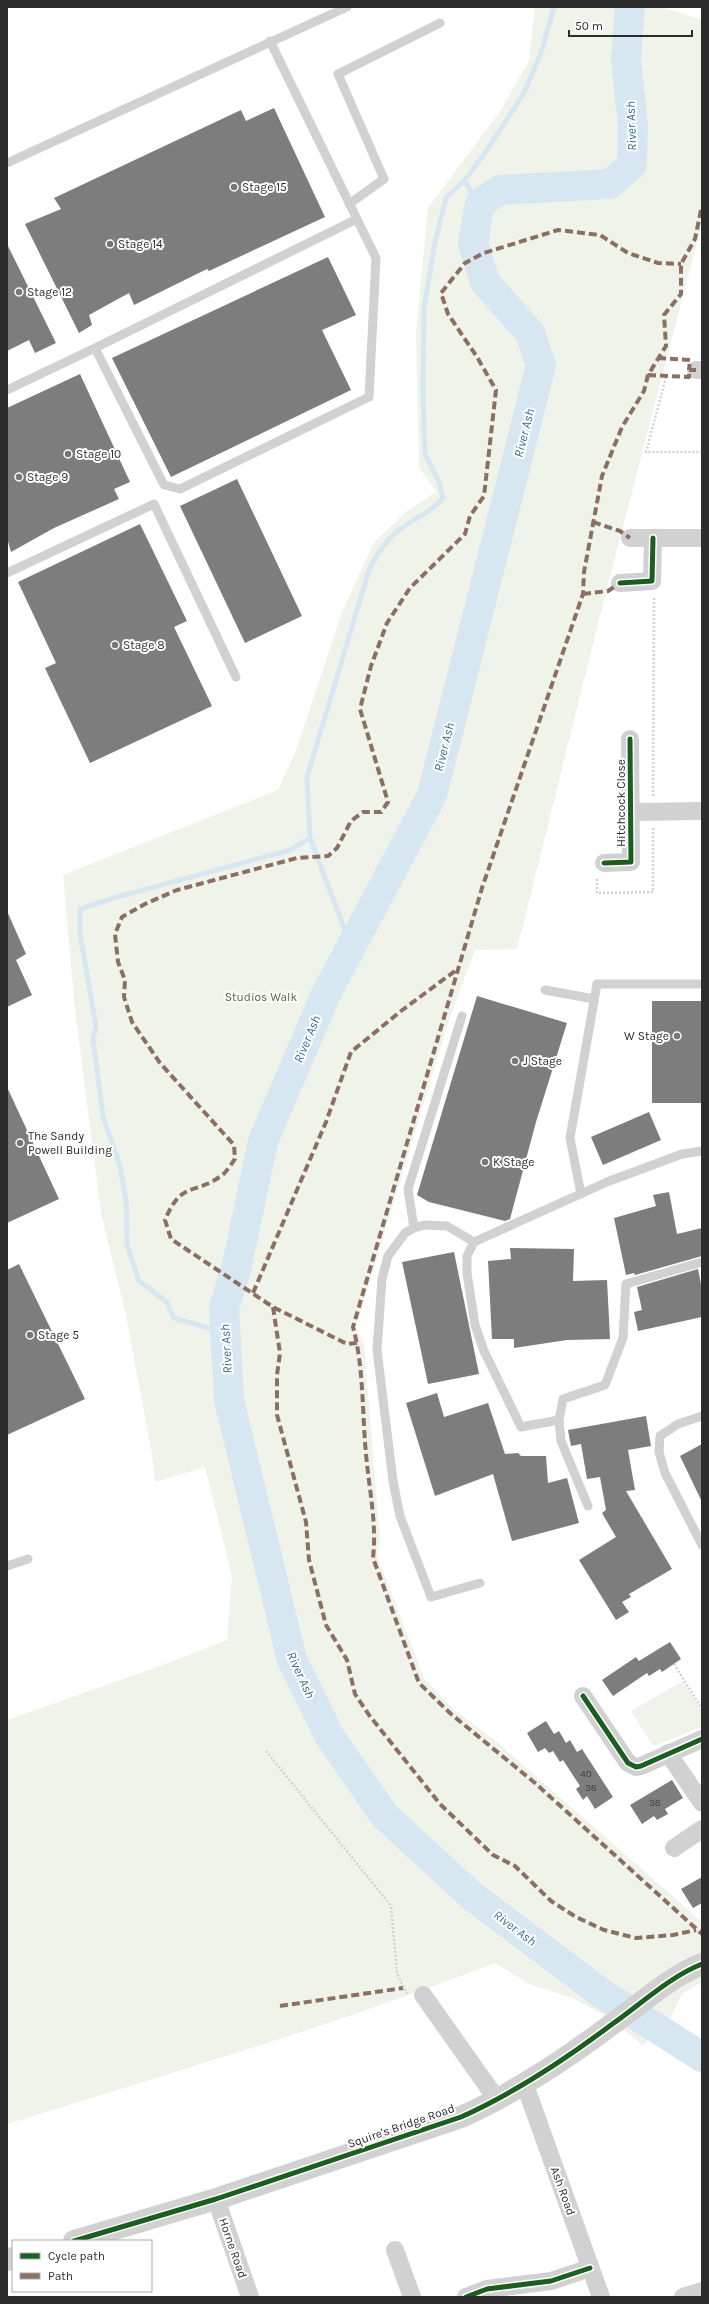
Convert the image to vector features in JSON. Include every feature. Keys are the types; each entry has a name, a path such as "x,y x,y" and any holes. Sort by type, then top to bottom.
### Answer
{"street":[{"path":"630,538 702,538"},
{"path":"620,583 652,581 653,538"},
{"name":"Hitchcock Close","path":"604,863 631,862 630,740"},
{"name":"Hitchcock Close","path":"631,812 702,812"},
{"path":"584,1696 628,1763 632,1766 641,1766 702,1739"},
{"path":"668,1753 702,1803"},
{"path":"674,1848 702,1829"},
{"name":"Squire's Bridge Road","path":"77,2240 216,2199 461,2117 498,2101 525,2085 590,2041 680,1975 702,1964"},
{"path":"423,1995 498,2101"},
{"name":"Ash Road","path":"525,2085 601,2297"},
{"name":"Horne Road","path":"216,2199 250,2297"},
{"path":"394,2250 412,2297"},
{"path":"466,2297 487,2289 551,2281 590,2268"},
{"path":"683,2297 702,2291"}],"lane":[{"path":"7,163 270,41 347,7"},
{"path":"349,204 384,179 338,74 440,23"},
{"path":"95,348 164,486 180,489 369,397 376,258 270,41"},
{"path":"7,390 356,219"},
{"path":"7,572 154,504 236,677"},
{"path":"582,1194 570,1138 597,984 702,984"},
{"path":"545,990 594,999"},
{"path":"414,1228 408,1189 462,1016"},
{"path":"559,1420 521,1427 493,1372 475,1325 467,1273 467,1256 474,1242 582,1194 682,1154 702,1151"},
{"path":"474,1242 447,1226 424,1225 405,1232 388,1256 382,1279 377,1350 394,1488 400,1516 432,1597 480,1583"},
{"path":"588,1506 561,1441 559,1420 563,1399 605,1385 623,1338 626,1284 702,1262"},
{"path":"702,1416 678,1424 660,1436 659,1452 665,1473 702,1545"},
{"path":"7,1566 28,1559"}],"path":[{"path":"666,377 646,452 702,452"},
{"path":"674,1664 702,1709"},
{"path":"266,1751 391,1906 397,1974 404,1992 412,1999 423,1995"}],"green space":[{"name":"Studios Walk","path":"535,7 662,7 702,20 702,223 607,588 517,949 475,950 449,1020 356,1327 364,1345 380,1539 377,1556 424,1678 452,1708 497,1742 702,1922 702,1982 682,1994 668,2023 643,2045 606,2016 572,1998 529,1984 495,1963 435,1986 314,2028 7,2124 7,1720 160,1666 227,1640 232,1576 205,1467 155,1482 152,1454 126,1315 101,1213 75,1010 63,875 278,790 296,750 342,612 374,542 406,512 436,492 419,467 416,333 428,208 499,113 529,61"},
{"path":"683,1681 702,1711 702,1727 653,1746 631,1711"}],"building":[{"path":"274,108 325,217 209,271 207,269 134,305 129,293 89,315 92,325 79,333 25,224 61,209 54,198 241,110 246,121"},
{"name":"Stage 12","path":"7,244 56,343 35,353 29,340 7,351"},
{"path":"328,257 356,315 322,330 351,390 171,477 112,358"},
{"name":"Stage 10","path":"80,374 130,482 114,489 119,499 54,528 11,552 7,538 7,408"},
{"path":"237,479 302,616 245,643 180,506"},
{"name":"Stage 8","path":"140,524 187,621 174,627 212,706 90,763 45,668 56,663 18,582"},
{"path":"7,911 26,954 16,960 32,995 7,1007"},
{"path":"477,996 567,1023 536,1122 510,1219 505,1221 429,1202 417,1195"},
{"name":"W Stage","path":"652,1001 702,1001 702,1103 652,1103"},
{"name":"The Sandy Powell Building","path":"7,1087 59,1199 7,1223"},
{"path":"649,1112 661,1140 603,1165 591,1137"},
{"path":"669,1192 677,1234 702,1228 702,1256 635,1275 634,1273 626,1275 614,1218 656,1206 653,1195"},
{"path":"510,1248 574,1249 573,1281 607,1280 610,1339 567,1340 514,1348 514,1339 492,1339 488,1261 511,1259"},
{"path":"454,1252 479,1374 428,1384 402,1262"},
{"name":"Stage 5","path":"19,1264 85,1399 7,1435 7,1270"},
{"path":"698,1269 702,1289 702,1317 638,1331 634,1312 642,1310 637,1287"},
{"path":"437,1393 444,1417 488,1403 505,1454 518,1453 521,1456 546,1456 548,1483 567,1478 579,1523 512,1541 493,1474 435,1496 406,1403"},
{"path":"646,1416 651,1446 628,1450 635,1490 626,1491 672,1569 629,1594 631,1597 622,1602 629,1612 616,1620 579,1560 616,1537 602,1513 606,1510 600,1477 587,1479 581,1444 571,1446 568,1430"},
{"path":"702,1444 702,1502 680,1456"},
{"path":"670,1642 681,1659 662,1672 660,1669 649,1676 647,1673 613,1696 602,1680 636,1657 639,1661"},
{"path":"546,1721 554,1734 559,1731 566,1743 570,1740 577,1752 582,1749 613,1797 595,1809 587,1796 583,1800 576,1789 580,1786 563,1760 560,1762 553,1751 549,1753 545,1748 538,1752 527,1733"},
{"path":"672,1780 683,1798 665,1809 668,1814 657,1820 654,1816 642,1824 630,1805"},
{"path":"702,1877 702,1903 693,1908 681,1889"}],"waterway":[{"path":"351,946 310,838 307,777 369,570 380,551 394,535 406,525 430,510 443,498 439,482 425,454 423,393 424,309 435,242 446,198 464,181 485,153 524,93 541,53 554,7"},
{"name":"River Ash","path":"630,7 626,58 633,127 632,165 610,184 500,190 480,203 473,244 485,282 530,333 541,365 432,795 326,994 263,1141 236,1270 224,1307 229,1400 292,1660 330,1737 385,1816 472,1896 601,1993 702,2057"},
{"path":"464,181 480,203"},
{"path":"225,1333 174,1318 167,1302 139,1281 127,1244 126,1201 120,1166 103,1116 93,1039 96,1026 80,934 80,909 117,897 290,850 310,838"}],"marked path":[{"path":"701,210 695,239 681,264 681,294 664,315 666,346 648,375 644,391 622,427 602,476 584,572 583,594 482,888 353,1327 357,1343 361,1374 366,1454 374,1532 373,1558 419,1683 451,1714 535,1783 702,1934"},
{"path":"357,1343 347,1344 273,1307 171,1239 165,1220 171,1207 177,1199 189,1190 203,1186 221,1176 235,1159 234,1145 160,1063 132,1022 124,997 125,980 118,962 115,934 122,917 145,904 177,890 297,858 328,856 337,848 351,821 363,812 381,812 388,802 360,709 371,666 387,623 410,588 465,534 470,516 484,496 496,390 477,357 448,314 441,293 465,263 484,253 558,230 600,235 628,253 658,263 681,264"},
{"path":"658,358 690,360 689,370"},
{"path":"648,375 689,377 689,370 696,370"},
{"path":"593,522 620,531 630,538"},
{"path":"583,594 608,591 620,583"},
{"path":"253,1293 326,1122 351,1052 401,1011 459,968"},
{"path":"273,1307 280,1353 277,1375 277,1415 306,1522 309,1560 326,1625 347,1660 355,1694 369,1715 440,1804 493,1855 515,1866 551,1901 576,1917 604,1930 636,1938 673,1935 696,1930"},
{"path":"280,2006 403,1988"}],"cycle path":[{"path":"620,583 652,581 653,538"},
{"path":"604,863 631,862 630,739"},
{"path":"583,1696 628,1763 636,1767 702,1739"},
{"path":"77,2240 216,2199 461,2117 520,2087 557,2064 666,1984 702,1964"},
{"path":"466,2297 487,2289 551,2281 590,2268"}],"place":[{"name":"Stage 15","path":"234,187"},
{"name":"Stage 14","path":"110,244"},
{"name":"Stage 12","path":"19,292"},
{"name":"Stage 10","path":"68,454"},
{"name":"Stage 9","path":"19,477"},
{"name":"Stage 8","path":"115,645"},
{"name":"W Stage","path":"677,1036"},
{"name":"J Stage","path":"515,1061"},
{"name":"The Sandy Powell Building","path":"20,1143"},
{"name":"K Stage","path":"485,1162"},
{"name":"Stage 5","path":"30,1335"}]}
